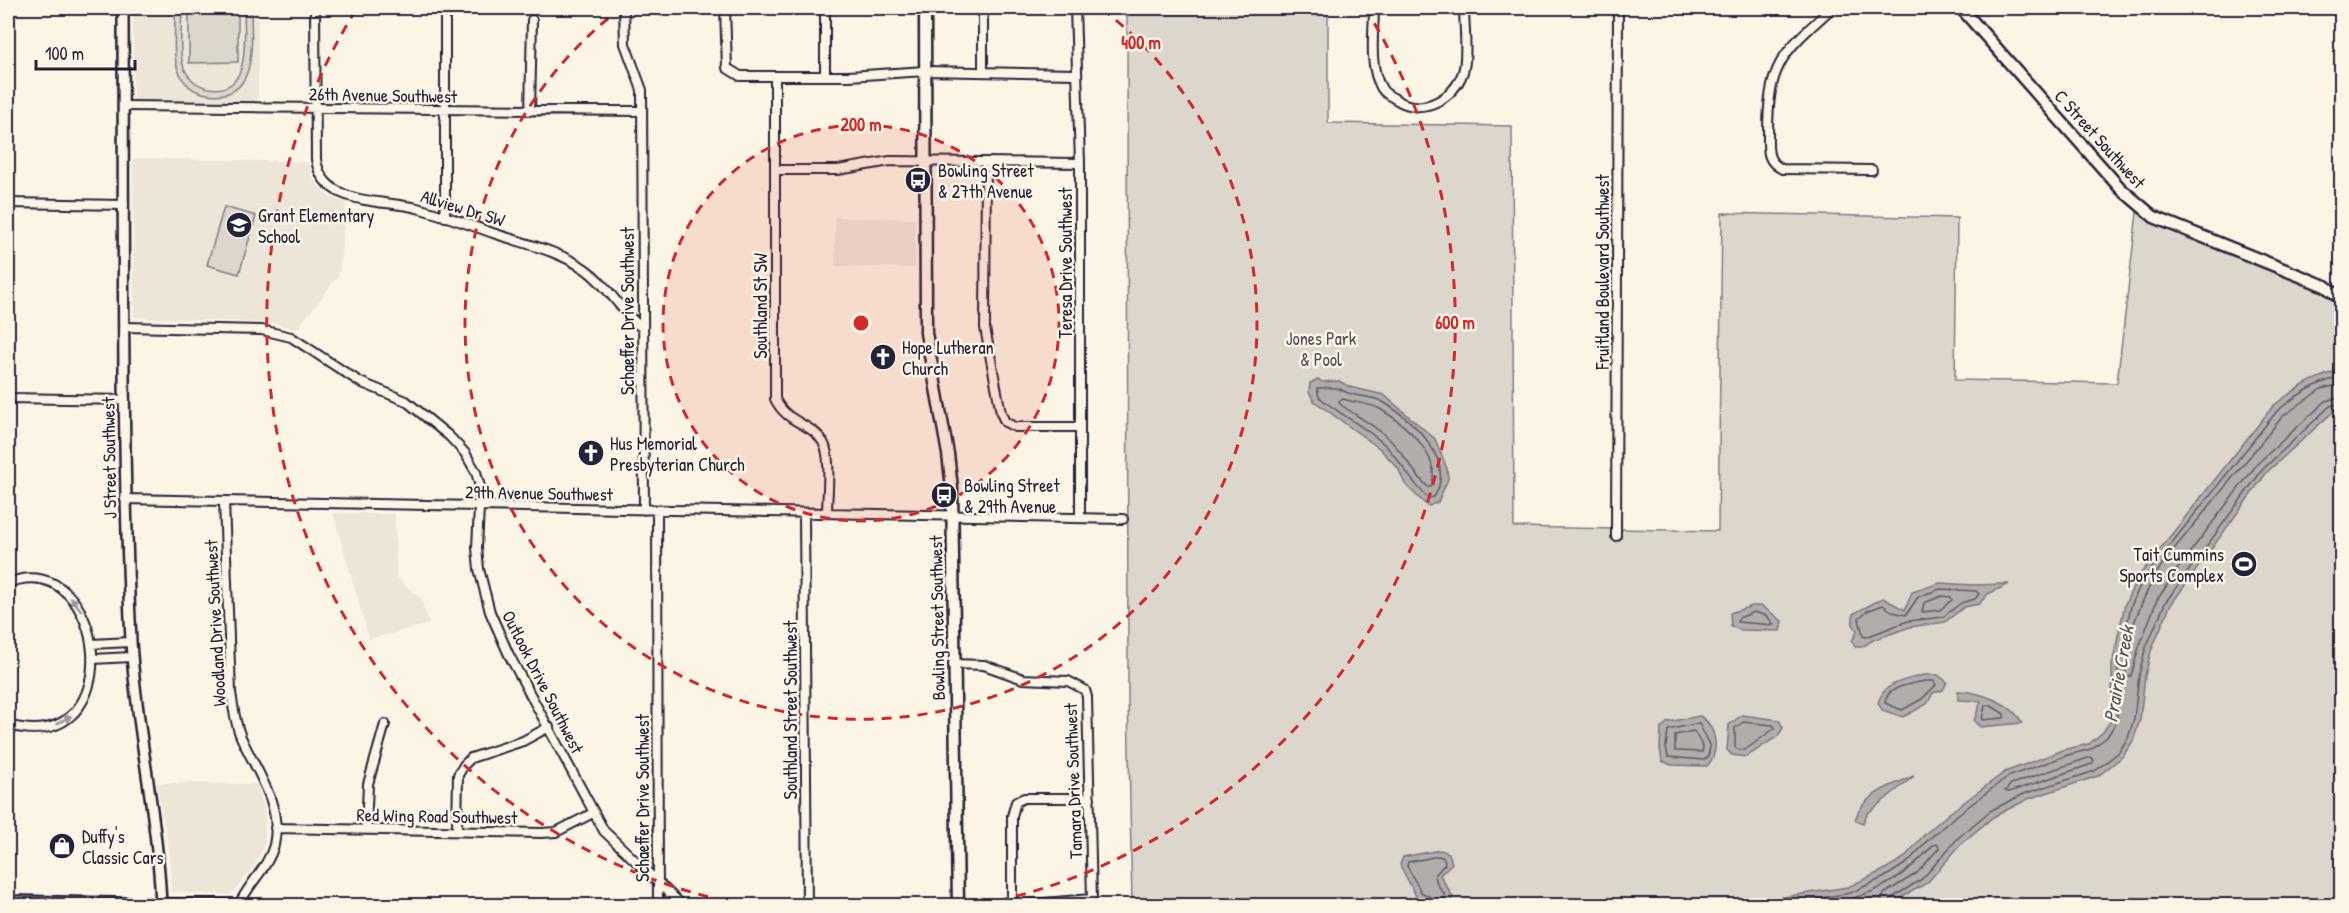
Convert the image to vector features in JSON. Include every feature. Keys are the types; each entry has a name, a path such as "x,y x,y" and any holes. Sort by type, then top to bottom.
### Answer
{"main road":[{"name":"Bowling Street Southwest","path":"925,8 926,333 948,454 952,515 958,906"},
{"name":"C Street Southwest","path":"1961,8 2138,204 2154,217 2325,286 2342,298"}],"street":[{"name":"J Street Southwest","path":"123,8 125,500 131,642 138,720 160,864 161,905"},
{"name":"Allview Dr SW","path":"315,8 317,170 326,186 336,192 446,217 569,259 604,285 630,318 642,328"},
{"path":"445,8 446,217"},
{"name":"Schaeffer Drive Southwest","path":"624,8 625,44 642,90 644,510"},
{"path":"725,8 725,59 727,68 732,74 740,76 825,76 925,71 1075,74"},
{"path":"825,8 825,76"},
{"path":"982,8 983,72"},
{"name":"Teresa Drive Southwest","path":"1075,8 1075,74 1080,163 1080,518"},
{"path":"1374,8 1375,70 1383,92 1402,103 1420,106 1442,100 1455,87 1464,71 1464,8"},
{"name":"Fruitland Boulevard Southwest","path":"1616,536 1618,8"},
{"path":"1832,8 1789,48 1780,61 1768,100 1768,155 1773,164 1782,169 1872,170"},
{"path":"530,111 531,20"},
{"name":"Southland St SW","path":"775,76 776,399 788,418 817,435 824,443 827,455 827,513"},
{"name":"26th Avenue Southwest","path":"124,106 446,111 642,111"},
{"path":"776,170 838,170 890,161 1080,163"},
{"path":"986,162 985,328 1000,412 1005,422 1015,426 1080,427"},
{"path":"8,203 124,205"},
{"name":"Outlook Drive Southwest","path":"124,327 262,330 291,337 360,382 406,401 449,436 465,453 476,472 480,488 478,559 490,612 509,655 604,831 684,906"},
{"path":"8,398 125,400"},
{"name":"29th Avenue Southwest","path":"125,500 1123,519"},
{"name":"Woodland Drive Southwest","path":"224,501 231,692 234,715 240,735 274,808 275,828 273,845 267,862 239,904"},
{"name":"Schaeffer Drive Southwest","path":"657,510 658,906"},
{"name":"Southland Street Southwest","path":"804,513 807,906"},
{"path":"8,583 34,579 64,590 84,615 92,659 87,691 80,706 65,721 37,729 8,725"},
{"path":"91,644 131,642"},
{"path":"92,659 132,657"},
{"name":"Tamara Drive Southwest","path":"953,664 984,665 1023,679 1068,681 1085,690 1087,697 1092,899 1012,905"},
{"path":"366,829 368,784 385,724"},
{"path":"457,830 458,775 464,765 471,758 523,741 549,728"},
{"path":"1006,906 1012,905 1012,816 1016,802 1024,798 1090,798"},
{"name":"Red Wing Road Southwest","path":"275,828 556,832 593,813"},
{"path":"8,901 273,906"}],"shaded area":[{"path":"133,8 258,8 258,104 133,103"},
{"name":"Grant Elementary School","path":"133,158 308,162 311,176 318,186 327,195 346,203 339,275 297,329 274,323 134,317"},
{"path":"835,217 915,219 915,268 835,266"},
{"path":"333,513 395,514 396,577 421,599 429,624 369,639"},
{"path":"156,783 257,784 265,811 265,843 255,865 231,895 171,892 169,848"}],"green space":[{"path":"175,8 182,8 182,62 188,75 201,86 223,88 233,82 239,73 245,46 244,8 251,8 252,36 249,66 244,79 236,89 224,94 207,94 190,87 184,80 175,57"},
{"path":"189,8 238,8 238,62 189,63"},
{"name":"Jones Park & Pool","path":"1127,8 1328,8 1328,123 1512,126 1514,527 1718,531 1722,213 1957,218 1955,380 2117,383 2138,204 2342,299 2341,897 2299,906 1132,905 1128,698"},
{"path":"224,207 256,216 239,274 207,265"}],"water":[{"name":"Prairie Creek","path":"2341,370 2341,409 2334,411 2267,472 2170,606 2151,651 2145,676 2140,720 2133,741 2123,756 2098,776 2028,799 1993,817 1962,843 1927,883 1888,905 1758,905 1777,898 1848,887 1882,871 1904,858 1924,835 1948,814 2005,772 2066,749 2089,744 2103,732 2112,719 2112,665 2125,604 2138,577 2273,406 2305,384"},
{"path":"1318,379 1322,382 1339,381 1350,387 1384,395 1435,439 1447,469 1448,479 1438,502 1429,506 1425,504 1405,484 1398,468 1379,448 1314,401 1309,392 1310,383"},
{"path":"1940,583 2009,584 1988,594 1979,604 1964,607 1945,622 1910,627 1873,640 1862,647 1855,647 1852,641 1857,631 1853,624 1853,614 1883,598 1905,610 1912,592"},
{"path":"1752,606 1762,606 1782,621 1780,631 1740,630 1731,626 1730,613"},
{"path":"1924,675 1938,675 1947,682 1943,690 1933,693 1927,704 1903,717 1882,710 1878,703 1885,690 1896,683"},
{"path":"1958,691 1975,693 2003,704 2011,709 2022,723 1980,727 1974,721 1981,701 1958,700"},
{"path":"1742,715 1779,720 1783,728 1778,736 1746,757 1732,755 1727,750 1729,725"},
{"path":"1700,716 1710,726 1715,740 1714,754 1707,766 1671,765 1662,761 1661,728 1668,722"},
{"path":"1914,776 1867,814 1863,823 1855,820 1864,803 1871,797"},
{"path":"1440,850 1449,853 1452,863 1440,875 1453,897 1448,904 1438,905 1416,896 1400,865 1403,857"}],"railway":[{"path":"2299,906 2342,897"}],"place":[{"name":"Bowling Street & 27th Avenue","path":"918,180"},
{"name":"Grant Elementary School","path":"239,225"},
{"name":"Hope Lutheran Church","path":"883,357"},
{"name":"Hus Memorial Presbyterian Church","path":"591,453"},
{"name":"Bowling Street & 29th Avenue","path":"944,495"},
{"name":"Tait Cummins Sports Complex","path":"2244,564"},
{"name":"Duffy's Classic Cars","path":"62,846"}]}
